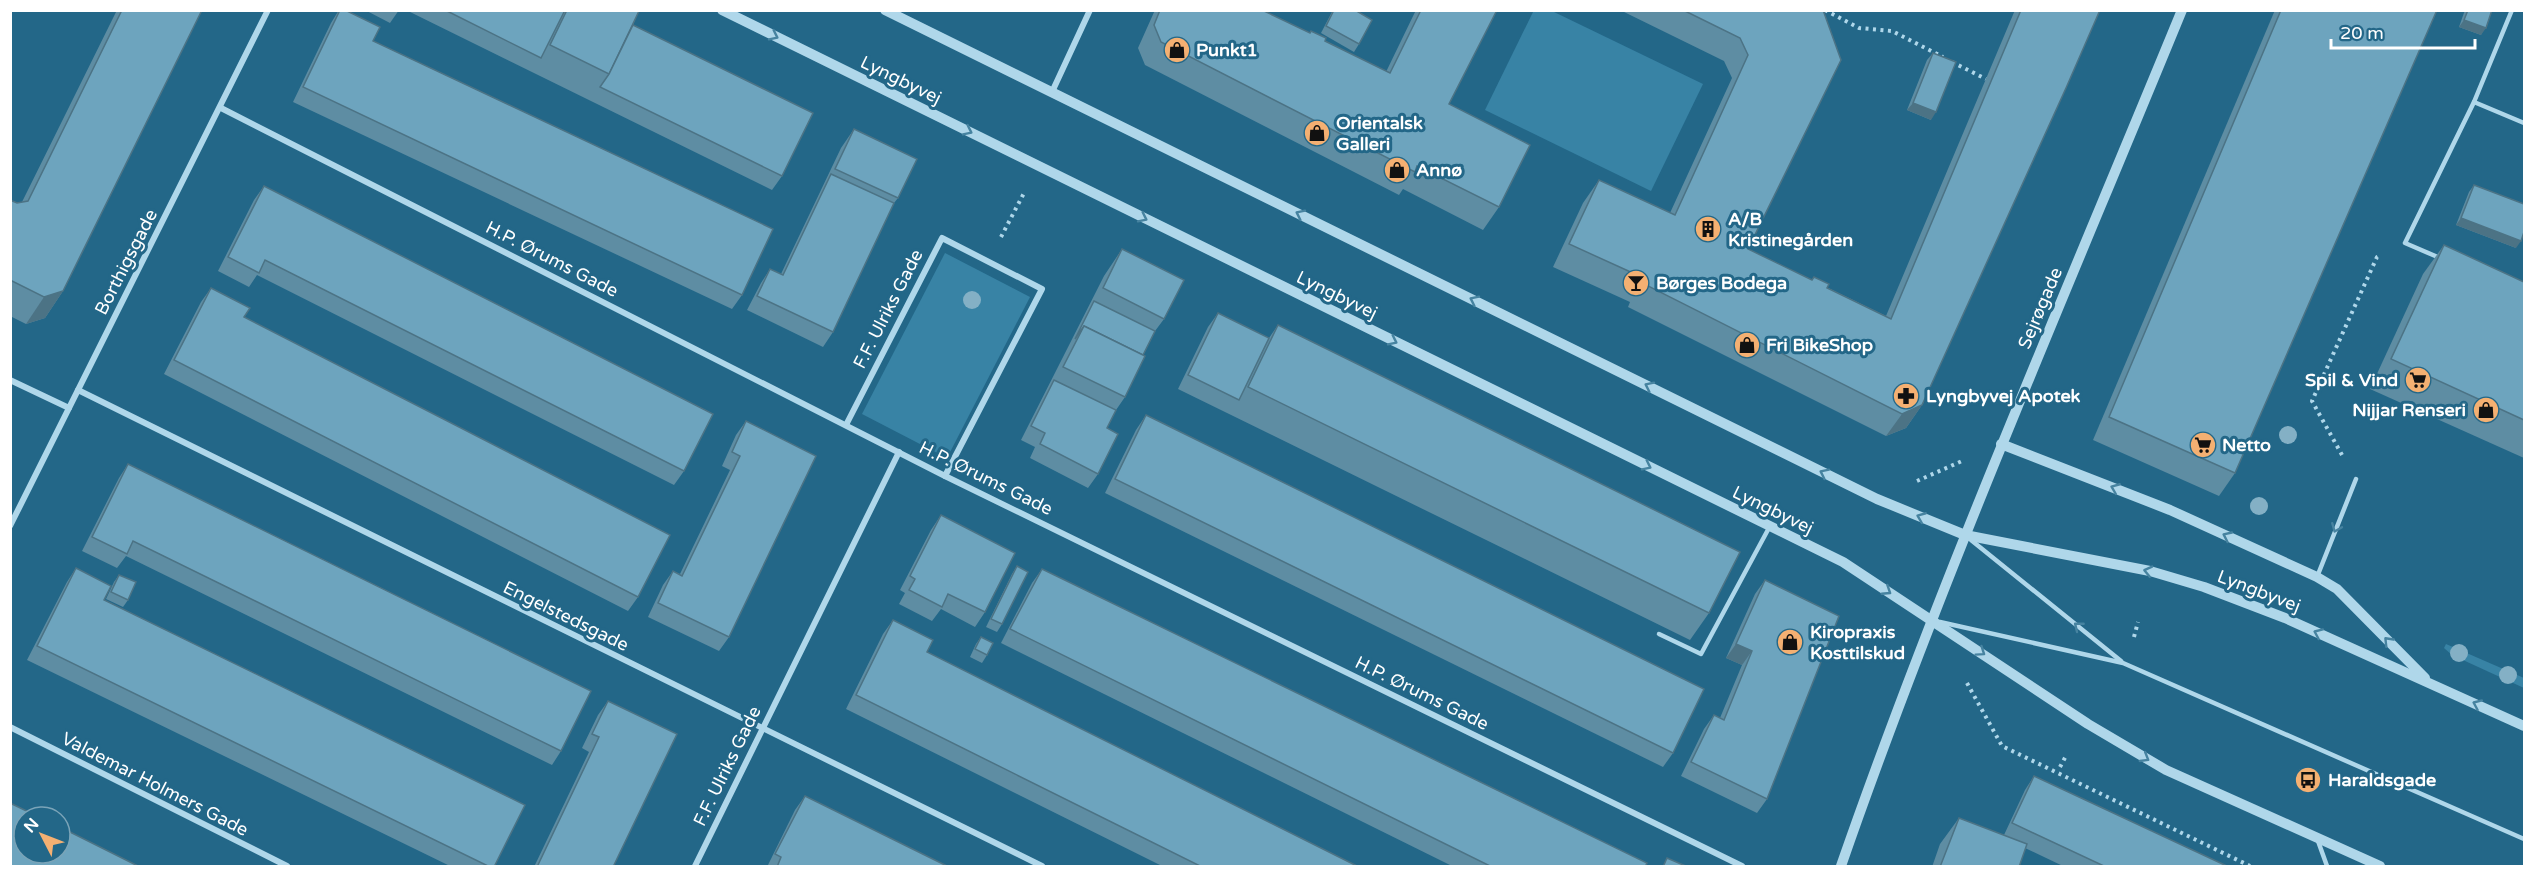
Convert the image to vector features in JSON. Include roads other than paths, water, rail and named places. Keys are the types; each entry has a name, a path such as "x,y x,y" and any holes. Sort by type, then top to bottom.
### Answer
{"street":[{"name":"Borthigsgade","path":"10,526 268,10"},
{"name":"Lyngbyvej","path":"722,10 1843,562 2088,724 2166,770 2380,867"},
{"name":"Lyngbyvej","path":"885,10 1876,499 1965,535 2150,571 2204,587 2285,618 2524,726"},
{"path":"1052,92 1090,10"},
{"name":"Sejrøgade","path":"1932,620 2001,444 2182,10"},
{"name":"H.P. Ørums Gade","path":"221,108 945,476 1742,867"},
{"name":"F.F. Ulriks Gade","path":"846,425 942,238 1042,289 945,476"},
{"path":"10,380 69,408"},
{"name":"Engelstedsgade","path":"78,390 1042,867"},
{"path":"2001,444 2170,510 2317,577 2337,589 2429,682"},
{"name":"F.F. Ulriks Gade","path":"695,867 899,452"},
{"path":"1841,867 1894,715 1932,620"},
{"name":"Valdemar Holmers Gade","path":"10,727 287,867"}],"lane":[{"path":"2449,262 2405,243 2474,102 2512,10"},
{"path":"2474,102 2524,123"},
{"path":"2317,577 2356,479"},
{"path":"1659,634 1701,654 1770,526"},
{"name":"Lyngbyvej","path":"1965,535 2123,663"},
{"name":"Lyngbyvej","path":"1932,620 2123,663 2524,839"},
{"path":"2317,839 2327,867"}],"place":[{"name":"Punkt1","path":"1177,50"},
{"name":"Orientalsk Galleri","path":"1317,133"},
{"name":"Annø","path":"1397,170"},
{"name":"A/B Kristinegården","path":"1708,229"},
{"name":"Børges Bodega","path":"1636,283"},
{"name":"Fri BikeShop","path":"1747,345"},
{"name":"Spil & Vind","path":"2418,380"},
{"name":"Lyngbyvej Apotek","path":"1906,396"},
{"name":"Nijjar Renseri","path":"2486,410"},
{"name":"Netto","path":"2203,445"},
{"name":"Kiropraxis Kosttilskud","path":"1790,642"},
{"name":"Haraldsgade","path":"2308,780"}]}
